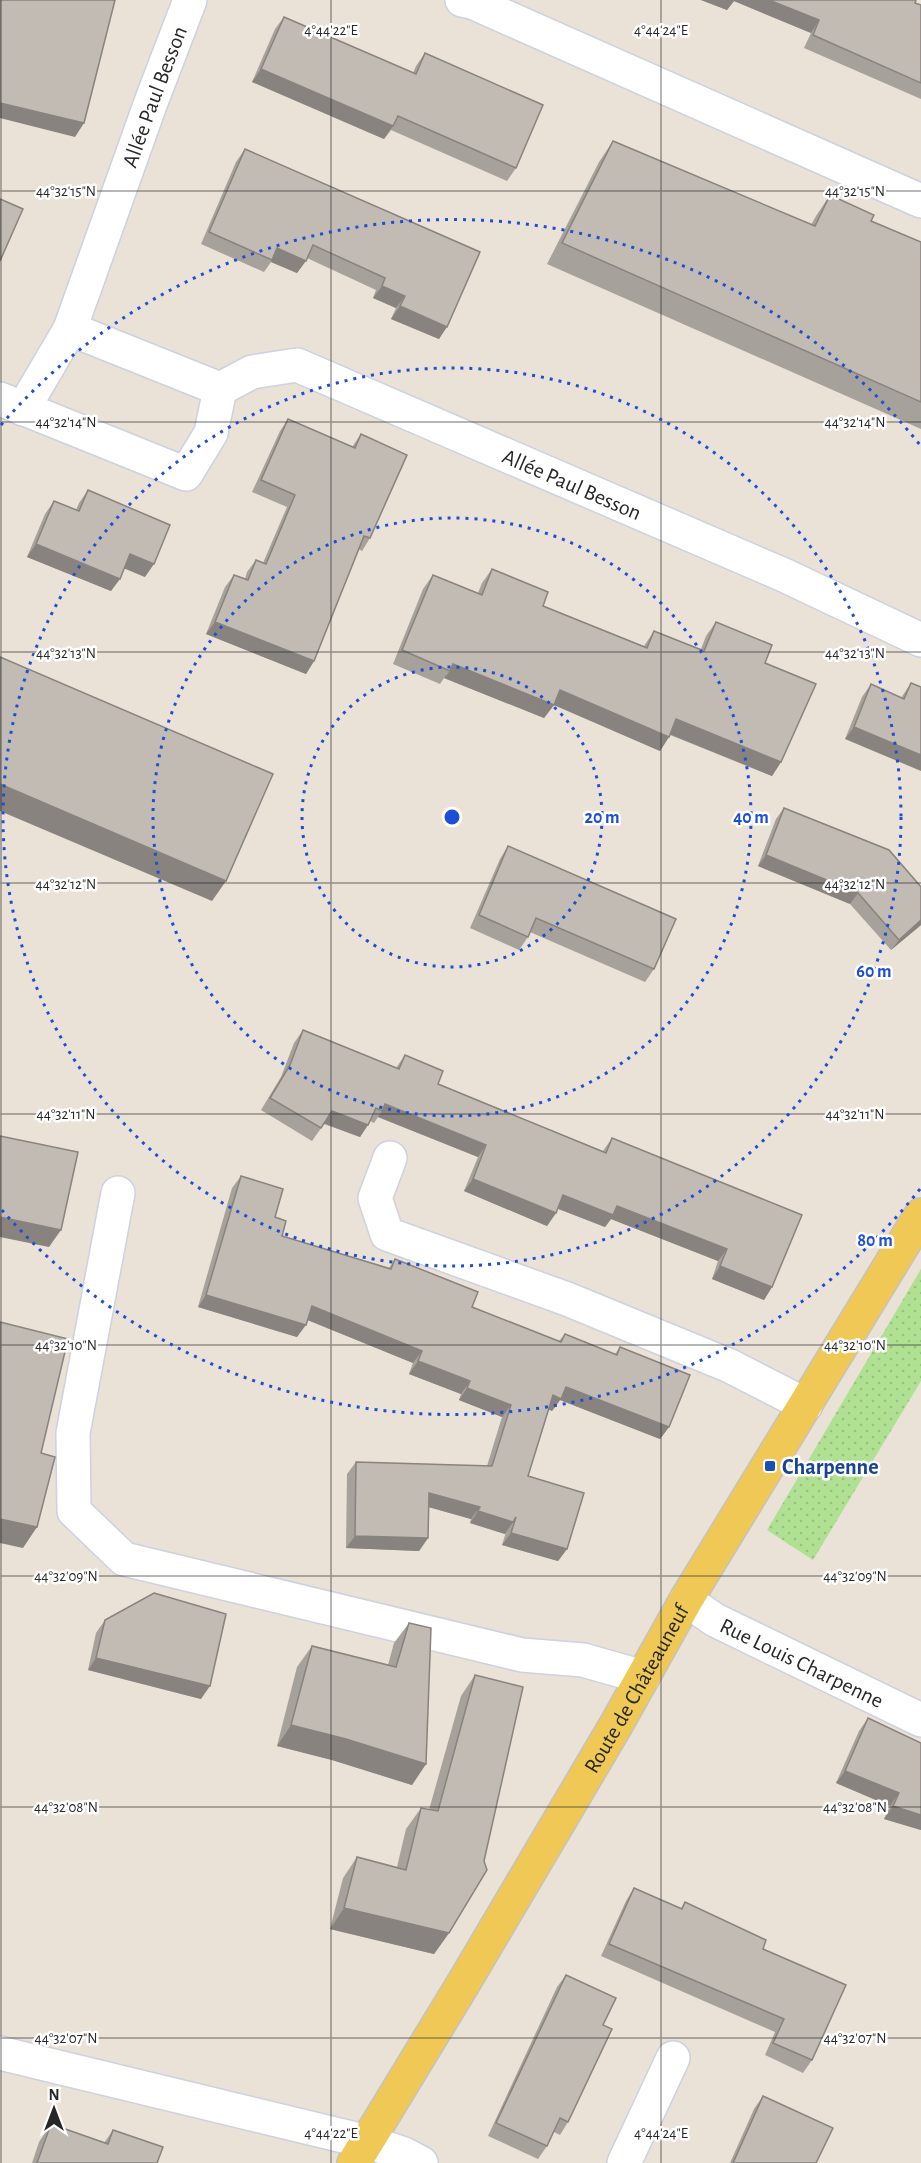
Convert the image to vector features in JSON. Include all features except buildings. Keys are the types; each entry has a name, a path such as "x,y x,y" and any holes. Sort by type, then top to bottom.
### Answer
{"main road":[{"name":"Route de Châteauneuf","path":"361,2152 463,1984 686,1600 917,1231"}],"street":[{"name":"Allée Paul Besson","path":"190,0 70,329 12,404 186,474 211,433 220,389 252,372 297,365 786,576 921,640"},
{"path":"462,0 472,2 921,201"},
{"path":"70,329 220,389"},
{"path":"390,1158 375,1198 387,1234 567,1299 730,1366 806,1405"},
{"path":"118,1193 73,1433 74,1511 124,1559 522,1655 583,1660 643,1677"},
{"name":"Rue Louis Charpenne","path":"686,1600 715,1620 921,1720"},
{"path":"0,2053 361,2152 404,2154 421,2163"},
{"path":"624,2163 673,2058"}],"green space":[{"path":"921,1269 921,1381 813,1560 767,1530"}],"place":[{"name":"Charpenne","path":"770,1466"}]}
